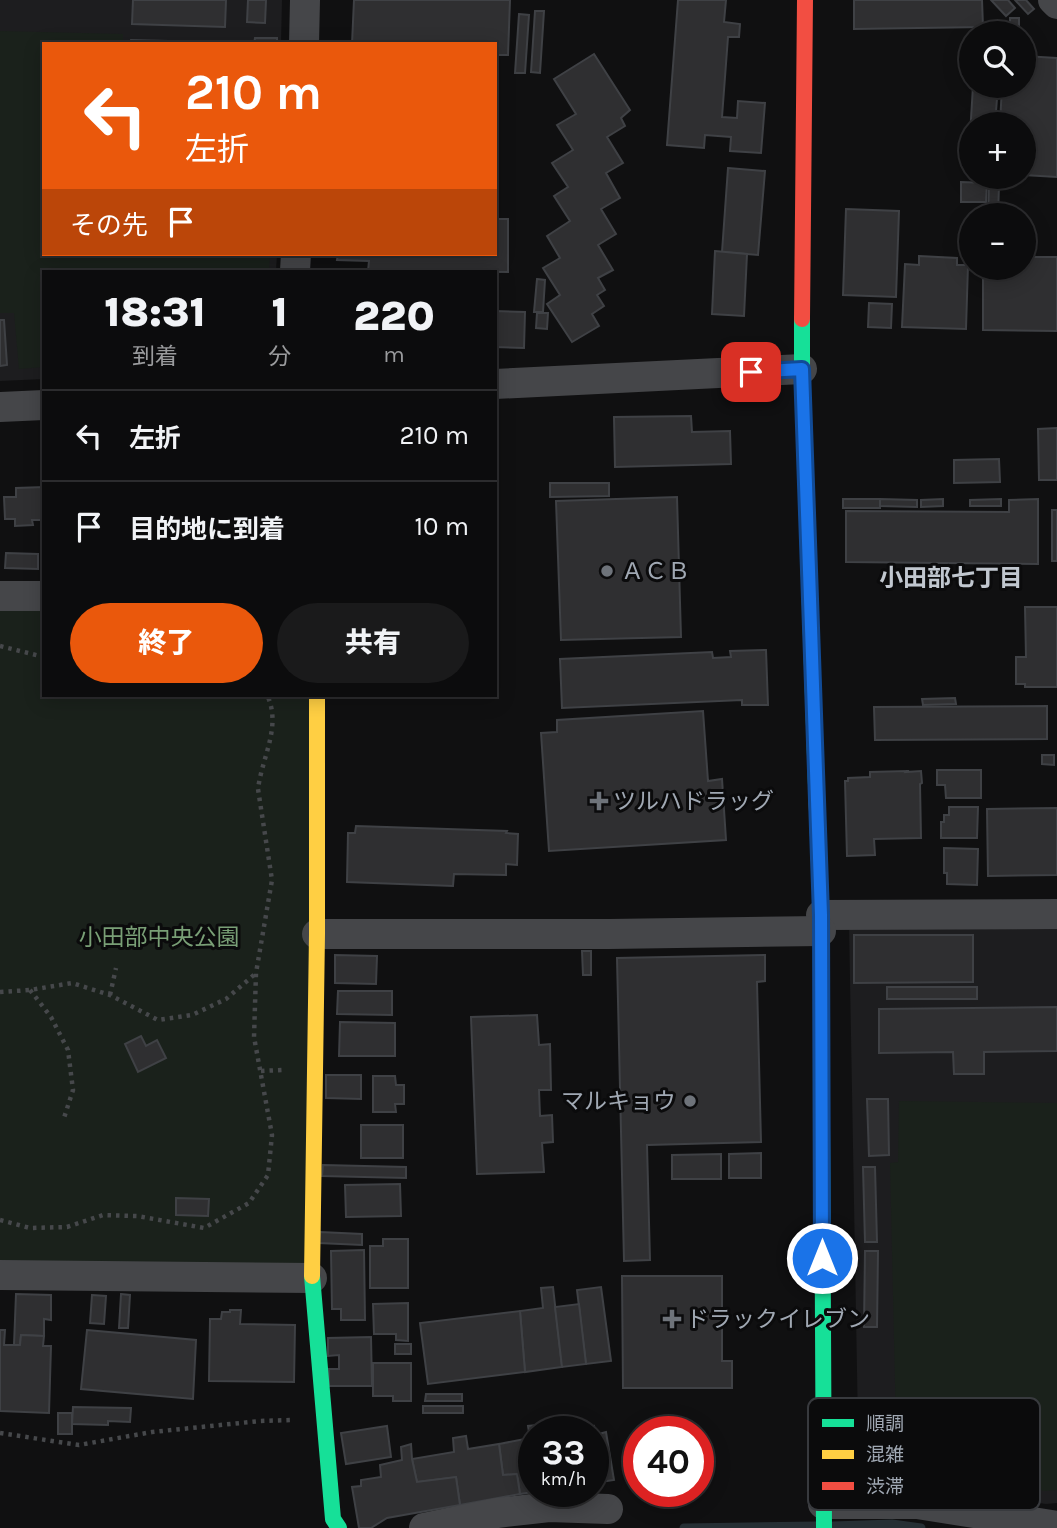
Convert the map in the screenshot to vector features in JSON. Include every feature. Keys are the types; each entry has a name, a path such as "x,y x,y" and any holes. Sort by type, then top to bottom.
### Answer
{"street":[{"path":"304,42 305,0"},
{"path":"805,0 802,369 821,923 823,1398"},
{"path":"497,384 802,369"},
{"path":"0,407 42,405"},
{"path":"0,596 42,596"},
{"path":"317,697 312,1278 333,1519 339,1528"},
{"path":"317,934 609,934 1057,914"},
{"path":"0,1275 312,1278"},
{"path":"424,1528 497,1513 549,1507 608,1509"},
{"path":"823,1516 870,1510"},
{"path":"955,1510 1057,1526"}],"path":[{"path":"0,646 42,656"},
{"path":"0,1220 30,1228 55,1228 67,1227 103,1215 137,1216 204,1228 249,1203 268,1175 272,1135 254,1037 256,973 272,880 258,789 273,733 268,697"},
{"path":"110,995 116,968"},
{"path":"0,992 72,983 110,995 158,1020 192,1015 226,999 256,973"},
{"path":"30,990 51,1017 68,1050 73,1090 63,1121"},
{"path":"261,1071 290,1070"},
{"path":"0,1433 79,1445 152,1432 220,1425 324,1420"}],"shaded area":[{"path":"0,0 282,0 281,42 42,42 42,256 277,256 276,270 42,270 42,379 0,381"},
{"path":"849,923 1057,925 1057,1503 1040,1503 1040,1398 857,1398"}],"green space":[{"path":"0,31 123,34 123,42 42,42 42,256 270,256 269,270 42,270 42,367 19,369 14,313 0,313"},
{"name":"小田部中央公園","path":"0,596 42,596 42,697 317,697 312,1278 0,1275"},
{"path":"899,1101 1057,1103 1057,1490 1040,1490 1040,1398 895,1398 890,1163 898,1162"}],"building":[{"path":"133,0 226,0 225,27 132,24"},
{"path":"248,0 266,0 265,23 247,22"},
{"path":"354,0 510,0 508,55 497,55 497,42 352,42"},
{"path":"678,0 726,0 724,22 740,24 739,37 728,37 722,117 737,118 738,101 765,103 761,153 730,151 731,137 705,135 704,148 667,145"},
{"path":"854,0 982,0 983,21 959,21 959,27 854,29"},
{"path":"991,0 1008,0 1015,8 1006,16"},
{"path":"1015,0 1026,0 1034,9 1028,14"},
{"path":"535,11 544,11 540,73 531,72"},
{"path":"519,14 529,15 525,73 515,73"},
{"path":"255,38 277,38 277,42 254,42"},
{"path":"131,40 168,41 168,42"},
{"path":"594,54 630,110 621,118 625,126 607,137 623,163 606,173 620,198 601,209 616,234 598,245 613,270 598,278 605,290 597,295 604,306 592,314 599,326 572,342 547,304 560,295 543,268 560,258 547,236 570,221 554,196 568,187 552,163 573,150 557,125 576,114 554,79"},
{"path":"1036,57 1057,58 1057,177 1036,176 1036,112 1001,112 1001,98 1036,98"},
{"path":"972,98 997,98 996,112 971,112"},
{"path":"728,168 765,171 758,255 722,252"},
{"path":"961,189 987,189 986,202 961,202"},
{"path":"989,189 999,189 998,203 988,203"},
{"path":"846,209 899,211 896,297 843,295"},
{"path":"497,219 508,219 508,272 368,270 369,261 337,260 338,256 497,256"},
{"path":"715,251 747,254 744,316 712,314"},
{"path":"919,256 957,258 959,280 968,280 966,329 902,327 905,264 919,265"},
{"path":"1036,257 1057,257 1057,331 983,330 983,280 1036,280"},
{"path":"537,279 545,280 543,312 534,312"},
{"path":"869,303 892,304 891,328 868,327"},
{"path":"497,311 525,312 524,348 497,347"},
{"path":"537,313 548,313 547,329 536,328"},
{"path":"0,320 4,320 7,365 0,366"},
{"path":"691,416 692,432 730,431 731,464 615,467 614,417"},
{"path":"1057,428 1057,480 1039,480 1038,429"},
{"path":"999,459 1000,482 954,483 954,460"},
{"path":"550,483 609,483 609,496 550,497"},
{"path":"42,487 42,520 32,520 33,525 15,526 15,519 5,519 4,497 16,497 16,488"},
{"path":"677,497 681,637 561,640 556,501"},
{"path":"843,499 880,499 880,508 843,508"},
{"path":"880,499 917,500 917,507 880,506"},
{"path":"943,499 943,506 921,507 921,500"},
{"path":"1001,499 1001,506 970,506 970,500"},
{"path":"1038,499 1038,564 846,562 846,511 1009,512 1009,500"},
{"path":"1052,510 1057,510 1057,561 1052,561"},
{"path":"6,553 38,554 38,569 5,568"},
{"path":"1025,607 1057,607 1057,687 1025,687 1025,684 1016,684 1016,657 1026,657"},
{"path":"766,650 768,705 742,705 742,700 562,708 560,659 712,652 713,658 731,657 730,651"},
{"path":"955,698 956,704 923,705 922,699"},
{"path":"1047,706 1047,739 875,740 874,707"},
{"path":"703,711 708,781 722,779 726,840 549,851 541,733 557,732 557,720"},
{"path":"1042,755 1054,755 1054,765 1042,764"},
{"path":"937,770 981,770 981,798 946,798 945,785 937,785"},
{"path":"921,771 921,838 874,839 875,855 847,856 845,781 848,781 848,778 870,777 870,772"},
{"path":"949,807 978,807 977,838 941,838 941,822 944,822 944,815 949,815"},
{"path":"1057,808 1057,875 988,876 987,809"},
{"path":"356,826 507,831 506,833 518,834 517,865 506,864 506,875 454,874 453,886 347,882 348,833 355,833"},
{"path":"944,848 978,849 977,885 947,884"},
{"path":"854,935 973,935 973,982 854,983"},
{"path":"582,951 591,951 591,975 583,975"},
{"path":"335,955 377,956 376,984 335,983"},
{"name":"マルキョウ","path":"765,955 765,981 757,982 761,1142 647,1145 650,1260 624,1261 617,958"},
{"path":"887,987 977,987 977,999 887,999"},
{"path":"338,991 392,991 392,1015 337,1014"},
{"path":"1057,1007 1057,1051 984,1052 984,1074 954,1074 953,1052 879,1053 879,1009"},
{"path":"537,1015 539,1045 550,1044 551,1090 539,1090 540,1116 552,1115 553,1142 542,1143 544,1172 477,1174 471,1017"},
{"path":"340,1022 395,1023 395,1056 339,1056"},
{"path":"141,1036 146,1046 157,1040 166,1058 138,1072 125,1044"},
{"path":"326,1075 361,1075 361,1099 326,1098"},
{"path":"373,1076 395,1076 396,1085 404,1085 404,1104 395,1104 396,1112 373,1112"},
{"path":"867,1099 888,1099 889,1155 869,1156"},
{"path":"361,1125 403,1125 403,1158 361,1158"},
{"path":"761,1153 761,1178 729,1178 729,1154"},
{"path":"721,1154 721,1179 672,1179 672,1155"},
{"path":"323,1165 406,1167 406,1178 322,1176"},
{"path":"863,1167 875,1167 877,1242 865,1242"},
{"path":"400,1184 401,1216 346,1217 345,1185"},
{"path":"176,1198 209,1199 208,1216 176,1215"},
{"path":"320,1232 362,1234 362,1245 319,1243"},
{"path":"383,1239 408,1239 408,1288 370,1288 370,1246 383,1246"},
{"path":"364,1250 365,1320 341,1320 341,1309 332,1309 331,1251"},
{"path":"865,1251 878,1251 877,1327 864,1327"},
{"name":"ドラックイレブン","path":"622,1276 722,1276 722,1361 732,1361 732,1388 623,1388"},
{"path":"553,1287 562,1367 525,1372 520,1311 543,1308 541,1288"},
{"path":"601,1287 611,1361 586,1364 577,1290"},
{"path":"16,1294 51,1295 51,1320 44,1319 44,1336 21,1335 20,1345 14,1345"},
{"path":"121,1294 130,1295 128,1328 119,1328"},
{"path":"92,1295 106,1296 104,1324 90,1323"},
{"path":"408,1303 408,1341 396,1340 396,1334 374,1334 373,1304"},
{"path":"579,1304 586,1364 562,1367 555,1307"},
{"path":"241,1310 240,1324 295,1325 294,1382 209,1381 210,1319 221,1319 222,1312"},
{"path":"520,1311 525,1372 428,1384 420,1323"},
{"path":"0,1330 5,1330 4,1345 20,1345 21,1335 44,1336 43,1346 51,1346 49,1413 0,1411"},
{"path":"87,1330 196,1340 193,1399 81,1389"},
{"path":"371,1337 372,1386 329,1386 329,1369 339,1369 339,1355 328,1356 328,1338"},
{"path":"395,1344 411,1344 411,1354 395,1354"},
{"path":"373,1363 411,1363 411,1401 393,1401 393,1396 373,1396"},
{"path":"426,1394 462,1394 462,1401 425,1401"},
{"path":"423,1406 463,1406 463,1413 423,1413"},
{"path":"73,1407 131,1408 130,1422 108,1421 108,1425 72,1424"},
{"path":"58,1413 72,1413 72,1434 58,1434"},
{"path":"387,1426 391,1457 346,1464 341,1433"},
{"path":"466,1436 468,1449 499,1444 503,1475 517,1474 518,1494 460,1505 456,1477 417,1482 412,1459 454,1452 453,1438"},
{"path":"518,1440 518,1481 517,1474 503,1475 499,1444"},
{"path":"411,1444 417,1482 456,1477 460,1505 387,1518 371,1528 359,1528 352,1487 361,1486 361,1480 381,1477 380,1465 402,1460 401,1447"},
{"path":"609,1450 614,1480 609,1481"}],"waterway":[{"path":"833,1526 892,1524 921,1528"},
{"path":"684,1528 816,1526"}],"traffic: fast":[{"path":"802,319 816,785"},
{"path":"822,1125 823,1398"},
{"path":"312,1276 333,1519 339,1528"},
{"path":"824,1510 824,1528"}],"traffic: slow":[{"path":"312,1276 317,697"},
{"path":"816,785 821,915 822,1125"}],"traffic: jam":[{"path":"802,319 805,0"}],"place":[{"name":"ＡＣＢ","path":"607,571"},
{"name":"ツルハドラッグ","path":"599,801"},
{"name":"マルキョウ","path":"690,1101"},
{"name":"ドラックイレブン","path":"672,1319"}],"district":[{"name":"小田部七丁目","path":"951,578"}],"route":[{"path":"751,372 802,369 821,915 822,1258"}]}
